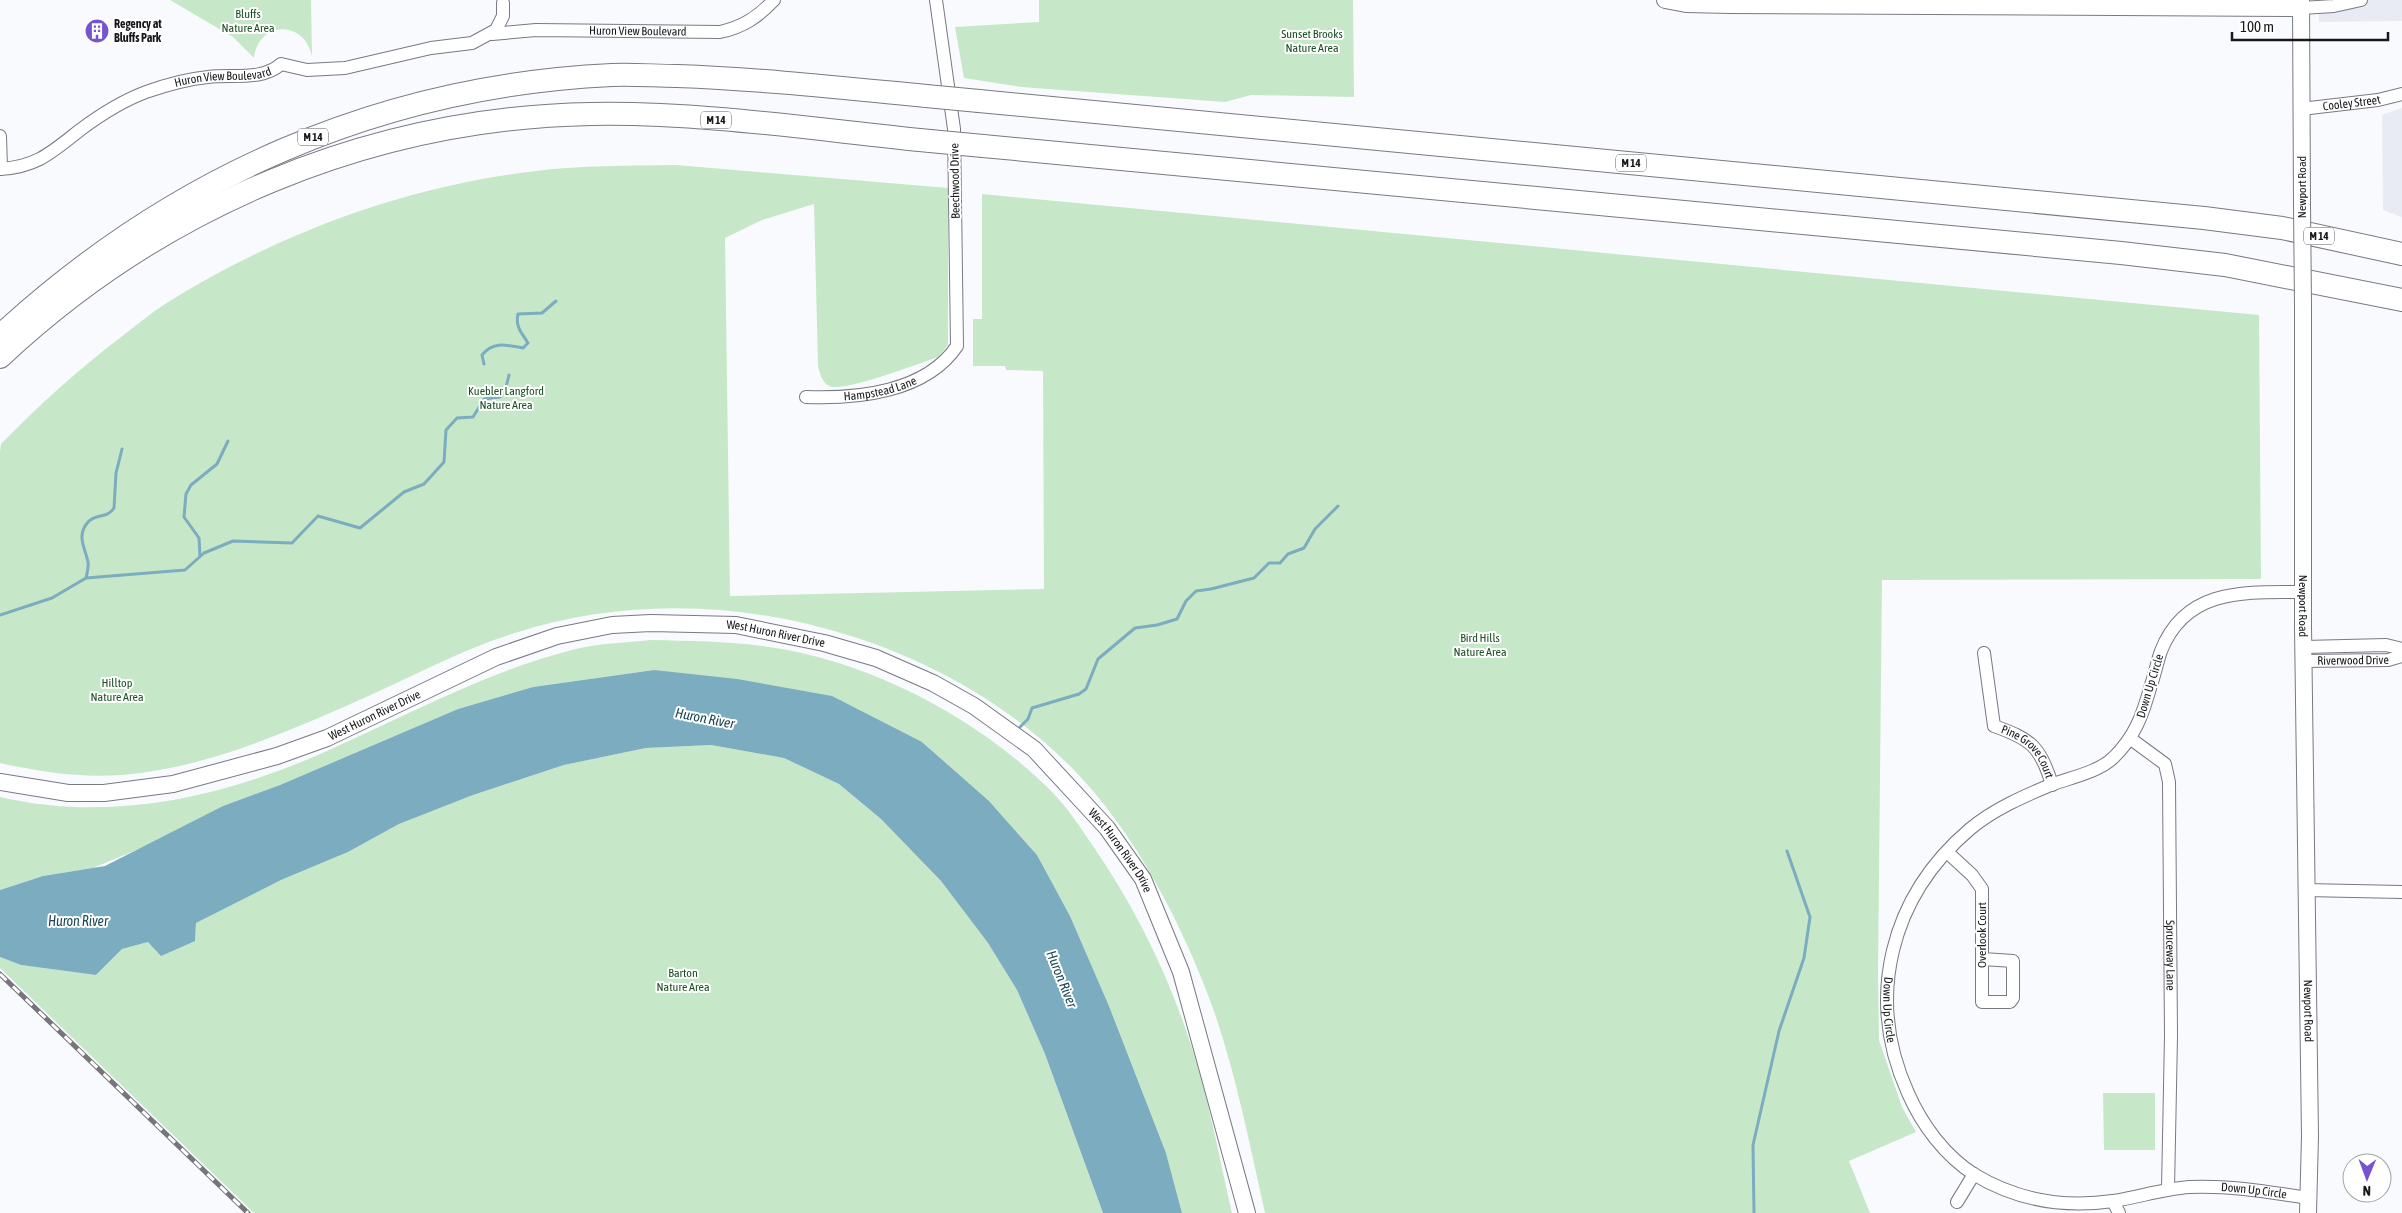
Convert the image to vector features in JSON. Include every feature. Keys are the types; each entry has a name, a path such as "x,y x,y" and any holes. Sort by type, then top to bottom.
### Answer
{"highway":[{"name":"M 14","path":"0,336 49,293 122,238 202,187 296,143 360,120 439,98 522,84 613,74 733,78 2165,214 2282,228 2402,254"},
{"name":"M 14","path":"0,357 65,300 191,218 261,184 314,164 431,130 502,120 592,114 695,118 2121,253 2225,265 2402,300"}],"street":[{"name":"Huron View Boulevard","path":"0,169 18,168 53,153 80,129 106,112 128,100 166,85 208,77 271,73 281,64 307,70 345,68 431,48 472,43 492,34 536,30 720,32 750,22 774,0"},
{"name":"Beechwood Drive","path":"936,0 954,129 958,334 957,346 947,360"},
{"path":"1665,0 1686,4 1730,5 2125,3 2301,4 2334,6 2361,0"},
{"path":"492,34 503,16 503,3"},
{"name":"Newport Road","path":"2301,4 2303,654 2310,1136 2308,1205"},
{"name":"Cooley Street","path":"2301,109 2378,100 2402,94"},
{"path":"0,136 0,169"},
{"name":"Hampstead Lane","path":"806,397 870,394 924,377 947,360"},
{"name":"Down Up Circle","path":"2304,592 2243,592 2218,596 2192,609 2173,629 2162,650 2143,716 2131,739 2111,761 2052,785 1995,812 1971,828 1947,852 1917,889 1903,918 1891,954 1886,995 1888,1033 1900,1075 1916,1111 1939,1144 1974,1174 2016,1193 2039,1200 2065,1204 2113,1201 2168,1189 2194,1187 2264,1191 2308,1205"},
{"name":"West Huron River Drive","path":"0,782 68,792 104,793 182,782 277,756 327,738 496,657 557,636 612,625 651,623 736,625 824,643 876,658 933,683 966,702 1034,749 1107,828 1143,880 1181,972 1247,1213"},
{"name":"Riverwood Drive","path":"2303,654 2386,646 2402,649"},
{"name":"Pine Grove Court","path":"1984,653 1994,726 2020,735 2034,747 2045,761 2052,785"},
{"name":"Riverwood Drive","path":"2303,654 2388,660 2402,656"},
{"name":"Spruceway Lane","path":"2131,739 2165,764 2170,782 2171,1036 2168,1189"},
{"name":"Overlook Court","path":"1947,852 1972,875 1982,889 1982,1002 2010,1002 2013,998 2013,961 1983,959"},
{"path":"2305,890 2402,892"},
{"path":"1957,1202 1974,1174"},
{"path":"2113,1201 2119,1213"}],"shaded area":[{"path":"2318,0 2402,0 2402,21 2319,22"},
{"path":"2402,108 2402,217 2383,210 2382,115"}],"green space":[{"name":"Bluffs Nature Area","path":"170,0 311,0 312,56 307,44 300,36 282,29 272,31 264,37 257,46 254,58 233,37"},
{"name":"Sunset Brooks Nature Area","path":"1039,0 1353,0 1354,97 1251,95 1225,102 1021,87 964,78 955,27 1039,22"},
{"name":"Bird Hills Nature Area","path":"676,165 948,188 948,345 938,357 849,385 829,386 823,380 818,366 814,204 762,220 725,238 730,596 1044,589 1043,371 1006,370 1005,366 973,366 973,319 982,319 982,194 2259,315 2261,579 1882,580 1879,1040 1902,1107 1916,1132 1849,1161 1870,1213 1265,1213 1230,1063 1203,982 1173,915 1156,883 1116,821 1071,767 1045,742 987,699 956,681 891,650 823,628 785,619 708,609 630,610 591,615 553,622 496,639 306,723 246,747 185,765 122,775 91,776 45,772 0,763 1,444 61,387 108,347 165,304 252,256 297,235 343,217 390,201 438,188 487,178 571,168"},
{"path":"651,640 725,642 754,645 807,654 846,665 921,697 957,718 992,741 1023,765 1052,792 1074,818 1123,893 1161,967 1182,1019 1197,1065 1232,1213 1182,1213 1166,1153 1109,1006 1070,916 1037,855 989,801 922,742 654,670 533,687 458,709 280,785 223,806 151,844 93,868 43,876 0,890 0,797 42,804 84,807 126,806 208,793 288,767 478,682 540,659 591,646"},
{"name":"Barton Nature Area","path":"711,745 784,758 839,784 881,819 941,881 988,943 1017,990 1045,1054 1103,1213 254,1213 0,968 0,957 21,965 96,975 122,949 148,942 195,941 196,923 281,880 348,852 399,824 473,795 564,765 646,748"},
{"path":"2103,1093 2155,1093 2155,1150 2104,1150"}],"water":[{"name":"Huron River","path":"654,670 737,679 832,696 922,742 989,801 1037,855 1070,916 1109,1006 1166,1153 1182,1213 1103,1213 1045,1054 1017,990 988,943 941,881 881,819 839,784 784,758 711,745 646,748 564,765 473,795 399,824 348,852 281,880 196,923 195,941 161,956 148,942 122,949 96,975 21,965 0,957 0,890 43,876 105,866 223,806 280,785 458,709 533,687"}],"waterway":[{"path":"484,364 482,355 491,348 501,345 523,348 528,343 518,326 518,314 542,313 556,301"},
{"path":"0,615 52,598 86,578 185,570 204,553 233,541 292,543 318,516 360,528 404,492 424,484 444,462 446,430 457,418 473,417 484,399 500,397 505,391 509,375"},
{"path":"200,556 199,538 184,517 186,494 191,485 217,464 228,441"},
{"path":"86,578 88,564 82,542 84,527 91,519 108,514 114,508 116,473 122,449"},
{"path":"1020,727 1028,719 1032,708 1079,694 1086,689 1098,659 1135,628 1157,625 1177,619 1186,601 1196,591 1254,578 1269,563 1280,563 1288,554 1304,548 1315,529 1338,506"},
{"path":"1754,1213 1753,1145 1779,1031 1804,958 1810,917 1787,851"}],"railway":[{"path":"0,974 248,1213"}],"place":[{"name":"Regency at Bluffs Park","path":"97,31"}],"park label":[{"name":"Kuebler Langford Nature Area","path":"506,398"},
{"name":"Hilltop Nature Area","path":"117,690"}]}
